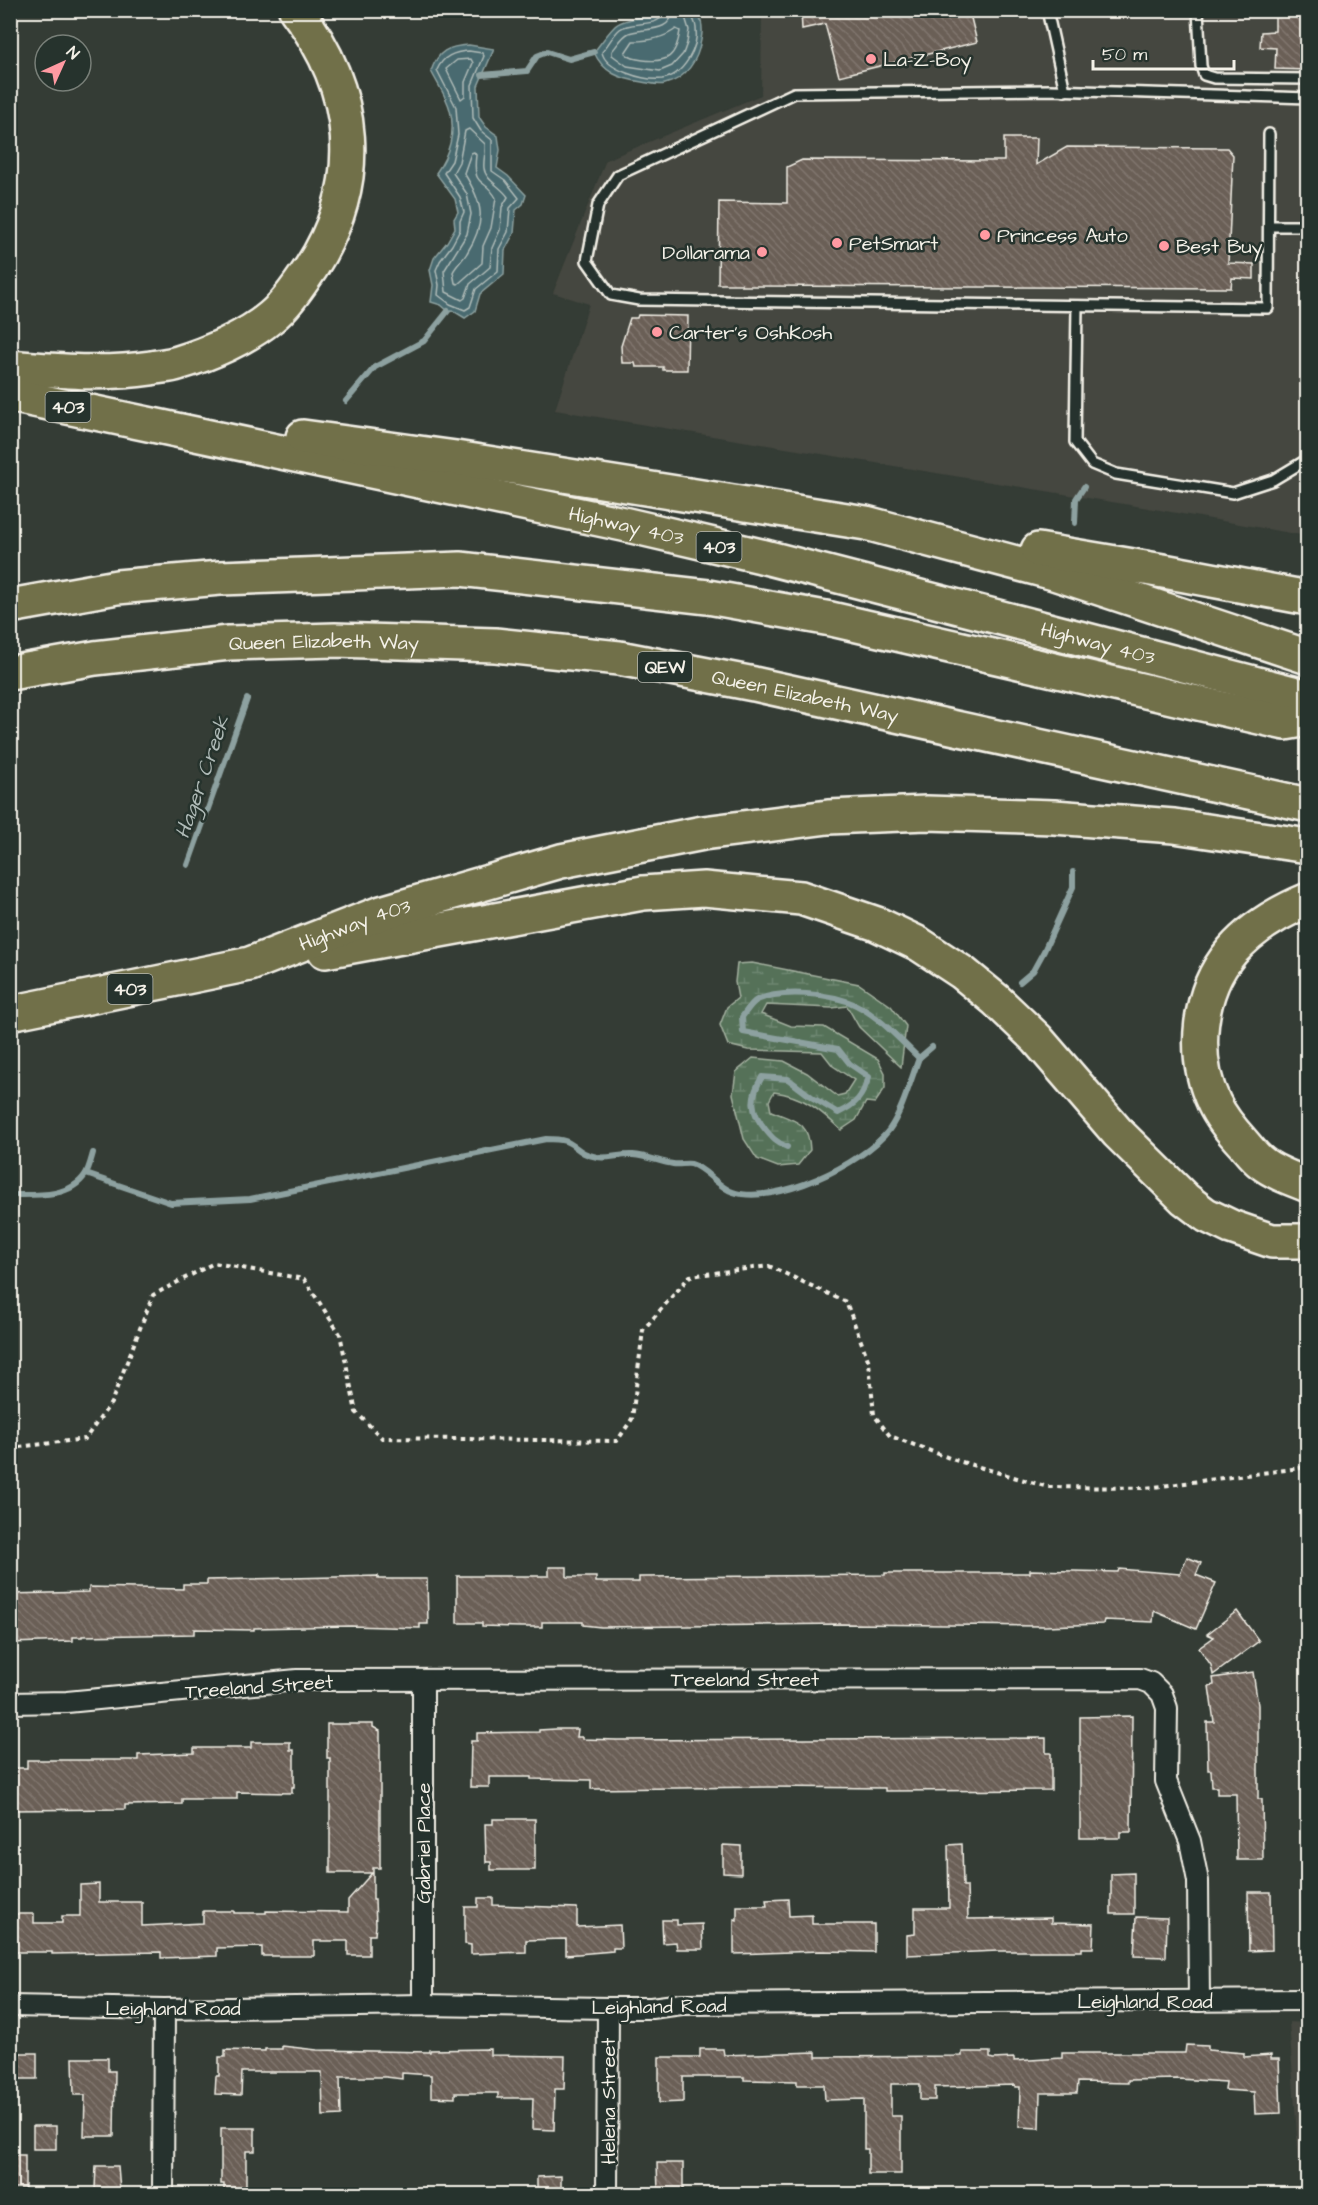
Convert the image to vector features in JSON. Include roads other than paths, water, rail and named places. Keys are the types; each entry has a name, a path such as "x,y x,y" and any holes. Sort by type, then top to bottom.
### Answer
{"highway":[{"path":"10,368 80,373 128,371 177,364 243,336 272,317 296,290 327,243 345,189 347,131 342,98 330,63 297,10"},
{"name":"Highway 403","path":"10,395 623,524 761,556 1308,697"},
{"path":"125,418 177,420 456,458 1169,572 1308,598"},
{"path":"866,523 1054,573 1308,657"},
{"path":"10,606 117,587 220,578 460,569 730,601 831,619 1285,723 1308,719"},
{"name":"Queen Elizabeth Way","path":"10,673 95,657 229,643 335,640 495,645 619,658 754,684 1308,805"},
{"name":"Highway 403","path":"10,1013 250,964 381,913 561,861 693,834 828,817 927,813 1054,817 1174,826 1308,846"},
{"path":"250,964 643,893 704,889 801,898 877,924 918,944 963,973 996,1000 1037,1039 1118,1133 1185,1199 1206,1215 1231,1227 1272,1240 1308,1241"},
{"path":"1308,900 1284,910 1259,926 1232,952 1211,987 1201,1019 1201,1049 1205,1076 1213,1102 1227,1125 1262,1164 1308,1185"}],"street":[{"name":"Treeland Street","path":"10,1703 67,1702 297,1680 1140,1679 1151,1683 1162,1694 1167,1708 1166,1781 1182,1819 1196,1862 1199,2001"},
{"name":"Gabriel Place","path":"423,1680 423,2005"},
{"name":"Leighland Road","path":"10,2006 164,2009 423,2005 651,2008 682,2004 1308,2000"},
{"name":"Helena Street","path":"607,2194 608,2008"},
{"path":"163,2194 164,2009"}],"lane":[{"path":"1047,10 1065,91"},
{"path":"1198,10 1201,66 1204,75 1214,78 1308,78"},
{"path":"1269,134 1268,308 639,300 611,295 586,261 598,205 618,175 794,93 1065,91 1308,98"},
{"path":"1269,226 1308,226"},
{"path":"1077,306 1075,442 1092,464 1116,474 1233,493 1273,480 1308,459"}],"water":[{"path":"682,11 694,11 697,14 702,24 702,36 694,61 679,78 656,85 620,77 602,65 594,52 612,29 620,23"},
{"path":"469,45 494,49 478,86 479,117 486,127 498,136 500,150 497,168 526,195 523,204 516,210 514,233 505,250 504,274 480,294 475,311 465,318 431,302 433,285 430,270 434,258 455,228 454,219 458,212 455,199 436,173 448,151 452,135 452,118 449,105 431,71 437,59 445,51"}],"waterway":[{"name":"Hager Creek","path":"482,75 527,71 537,56 547,52 569,59 594,52"},
{"name":"Hager Creek","path":"346,401 375,367 424,341 448,311"},
{"path":"1075,523 1076,499 1084,487"},
{"name":"Hager Creek","path":"188,865 247,699"},
{"path":"1020,982 1033,971 1044,951 1073,887 1073,872"},
{"path":"787,1147 770,1135 754,1110 755,1091 762,1077 788,1079 838,1113 858,1099 869,1077 850,1064 838,1049 743,1032 742,1017 755,1001 780,994 820,995 846,1001 873,1016 919,1058 932,1047"},
{"path":"86,1174 171,1203 250,1199 546,1139 558,1139 586,1154 597,1157 633,1155 673,1164 691,1164 733,1192 751,1195 771,1193 794,1188 817,1179 860,1156 877,1143 889,1130 898,1114 919,1058"},
{"name":"Hager Creek","path":"10,1195 51,1194 70,1188 85,1175 93,1153"}],"place":[{"name":"La-Z-Boy","path":"871,59"},
{"name":"Princess Auto","path":"985,235"},
{"name":"PetSmart","path":"837,243"},
{"name":"Best Buy","path":"1164,246"},
{"name":"Dollarama","path":"762,252"},
{"name":"Carter's OshKosh","path":"657,332"}]}
